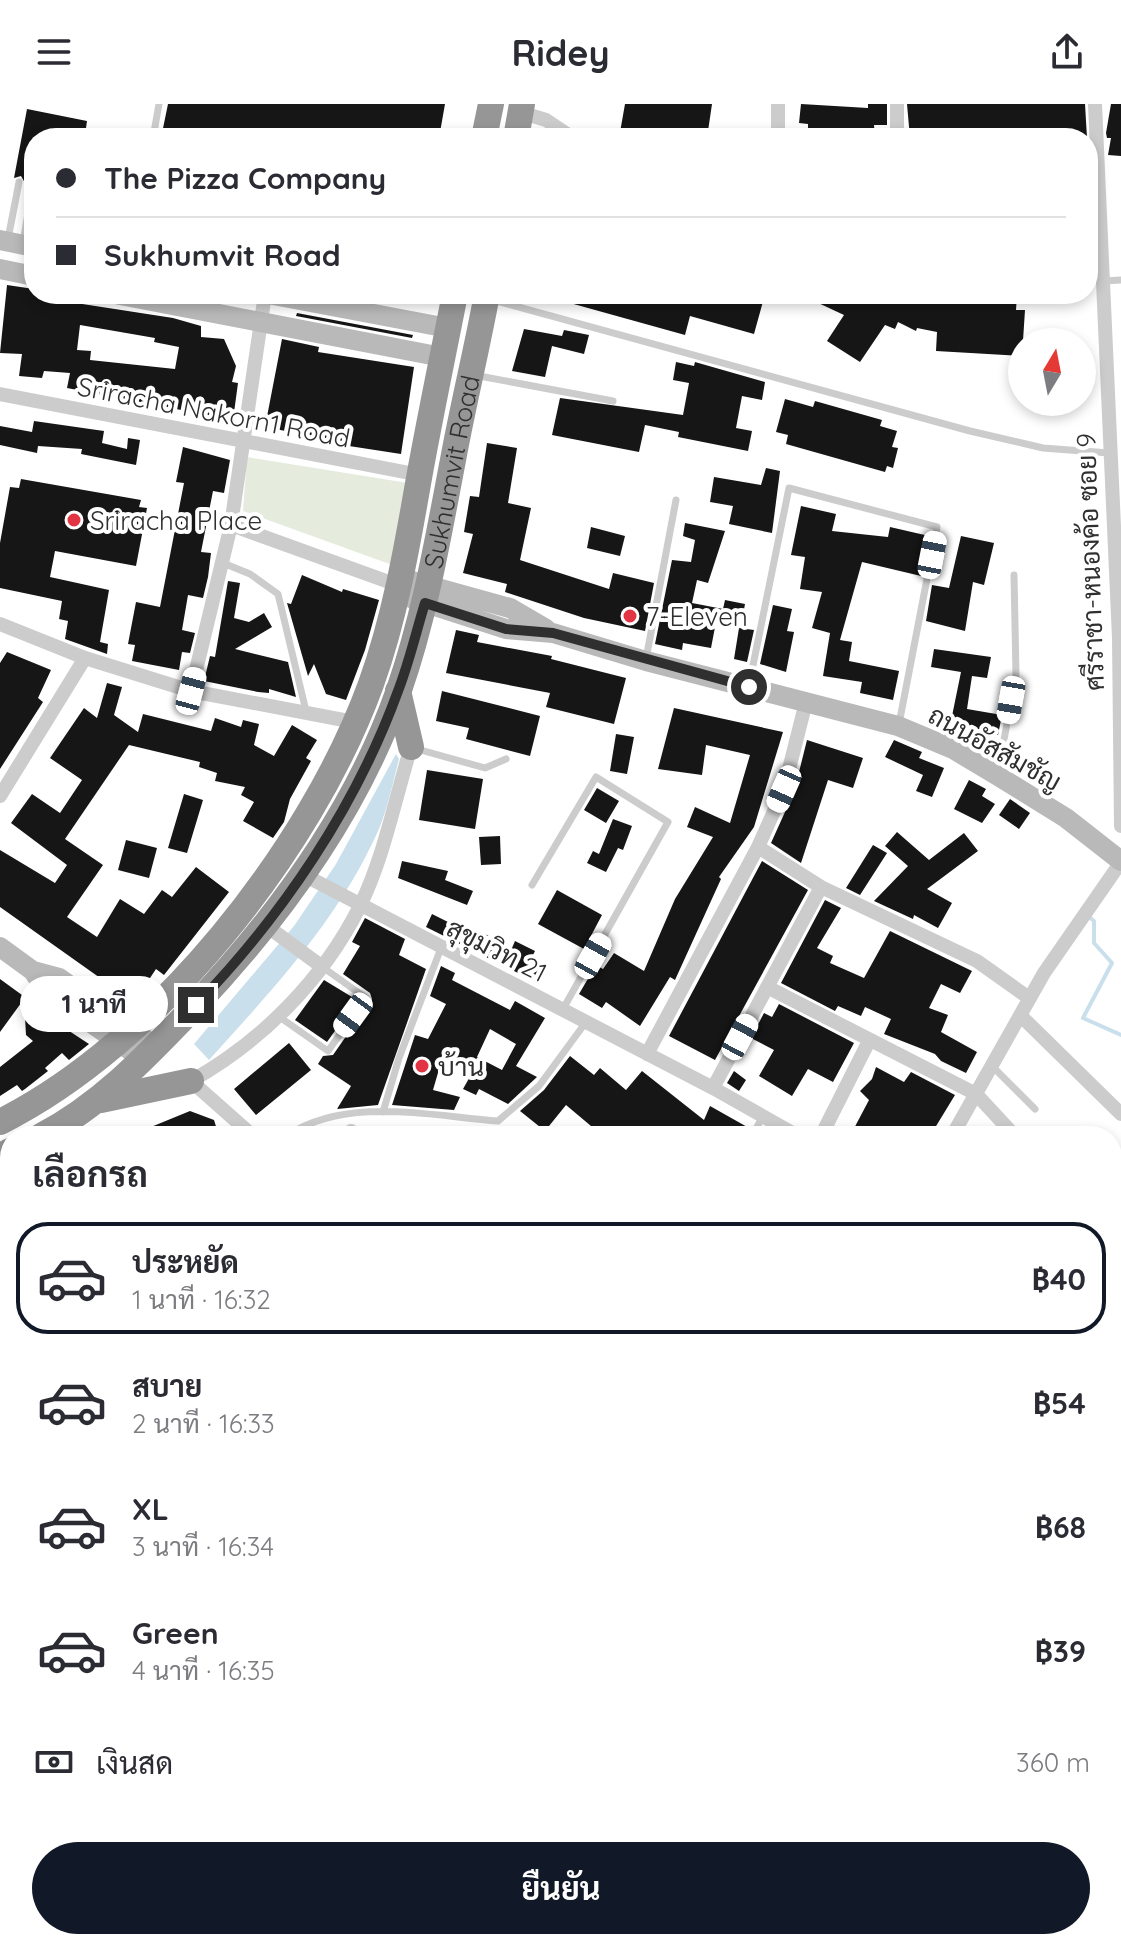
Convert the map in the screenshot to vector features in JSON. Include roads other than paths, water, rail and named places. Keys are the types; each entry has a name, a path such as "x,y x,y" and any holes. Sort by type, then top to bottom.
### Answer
{"highway":[{"path":"486,128 491,104"},
{"name":"Sukhumvit Road","path":"0,1122 42,1101 126,1035 201,960 260,885 331,774 371,684 400,586 453,304"},
{"name":"Sukhumvit Road","path":"393,745 398,691 427,594 485,304"},
{"path":"75,1126 96,1101 150,1053 272,930 312,879 345,806 393,745"},
{"path":"96,1101 191,1081"}],"main road":[{"path":"0,269 24,274"},
{"path":"163,304 442,357"},
{"path":"320,304 448,328"},
{"name":"ถนนอัสสัมชัญ","path":"400,586 427,594 510,608 553,633 646,661 898,726 953,749 998,776 1066,818 1121,861"},
{"path":"0,947 33,971 59,978 150,1053"}],"street":[{"path":"778,104 778,128"},
{"path":"897,104 897,128"},
{"name":"ศรีราชา-หนองค้อ ซอย 9","path":"1095,104 1096,128"},
{"path":"519,118 546,120 558,128"},
{"name":"ศรีราชา-หนองค้อ ซอย 9","path":"1098,170 1103,281 1114,362 1109,453 1116,508 1121,826"},
{"path":"191,691 231,525 265,304"},
{"name":"Sriracha Nakorn1 Road","path":"0,394 420,475"},
{"path":"231,525 400,586"},
{"path":"0,624 85,658 191,691 354,722"},
{"path":"0,796 85,658"},
{"path":"647,1054 758,847 784,789 806,702"},
{"path":"242,1126 191,1081 231,1058 278,1016 321,966 360,905 393,745"},
{"path":"758,847 821,887 977,961 1029,998"},
{"path":"958,1126 1022,1017 1029,998 1121,861"},
{"name":"สุขุมวิท 21","path":"312,879 780,1126"},
{"path":"713,1088 821,887"},
{"path":"272,930 321,966"},
{"path":"767,987 976,1094 1006,1126"},
{"path":"1022,1017 1121,1114"},
{"path":"826,1126 869,1041"}],"lane":[{"path":"155,128 159,104"},
{"path":"16,243 19,182"},
{"path":"16,243 24,216"},
{"path":"1103,281 1121,280"},
{"path":"516,304 970,431 1043,448 1109,453"},
{"path":"469,374 613,401"},
{"path":"749,687 789,488 826,495 937,527 898,726"},
{"path":"646,661 676,500"},
{"path":"223,563 250,574 278,594 306,714"},
{"path":"998,776 1016,675 1014,575"},
{"path":"393,745 485,768 506,759"},
{"path":"532,885 596,777 668,822 562,1009"},
{"path":"383,1112 441,948"},
{"path":"278,1016 328,1051 366,998 321,966"},
{"path":"304,1126 337,1113 383,1112 498,1121 539,1086 586,1022"},
{"path":"993,1067 1035,1109"},
{"path":"758,1126 763,1116"}],"water":[{"path":"396,754 399,759 382,821 345,893 303,951 209,1060 194,1044 294,926 336,864"}],"waterway":[{"path":"1088,916 1094,921 1094,943 1112,963 1083,1018 1121,1035"}],"place":[{"name":"Sriracha Place","path":"74,520"},
{"name":"7-Eleven","path":"630,616"},
{"name":"บ้าน","path":"422,1066"}]}
